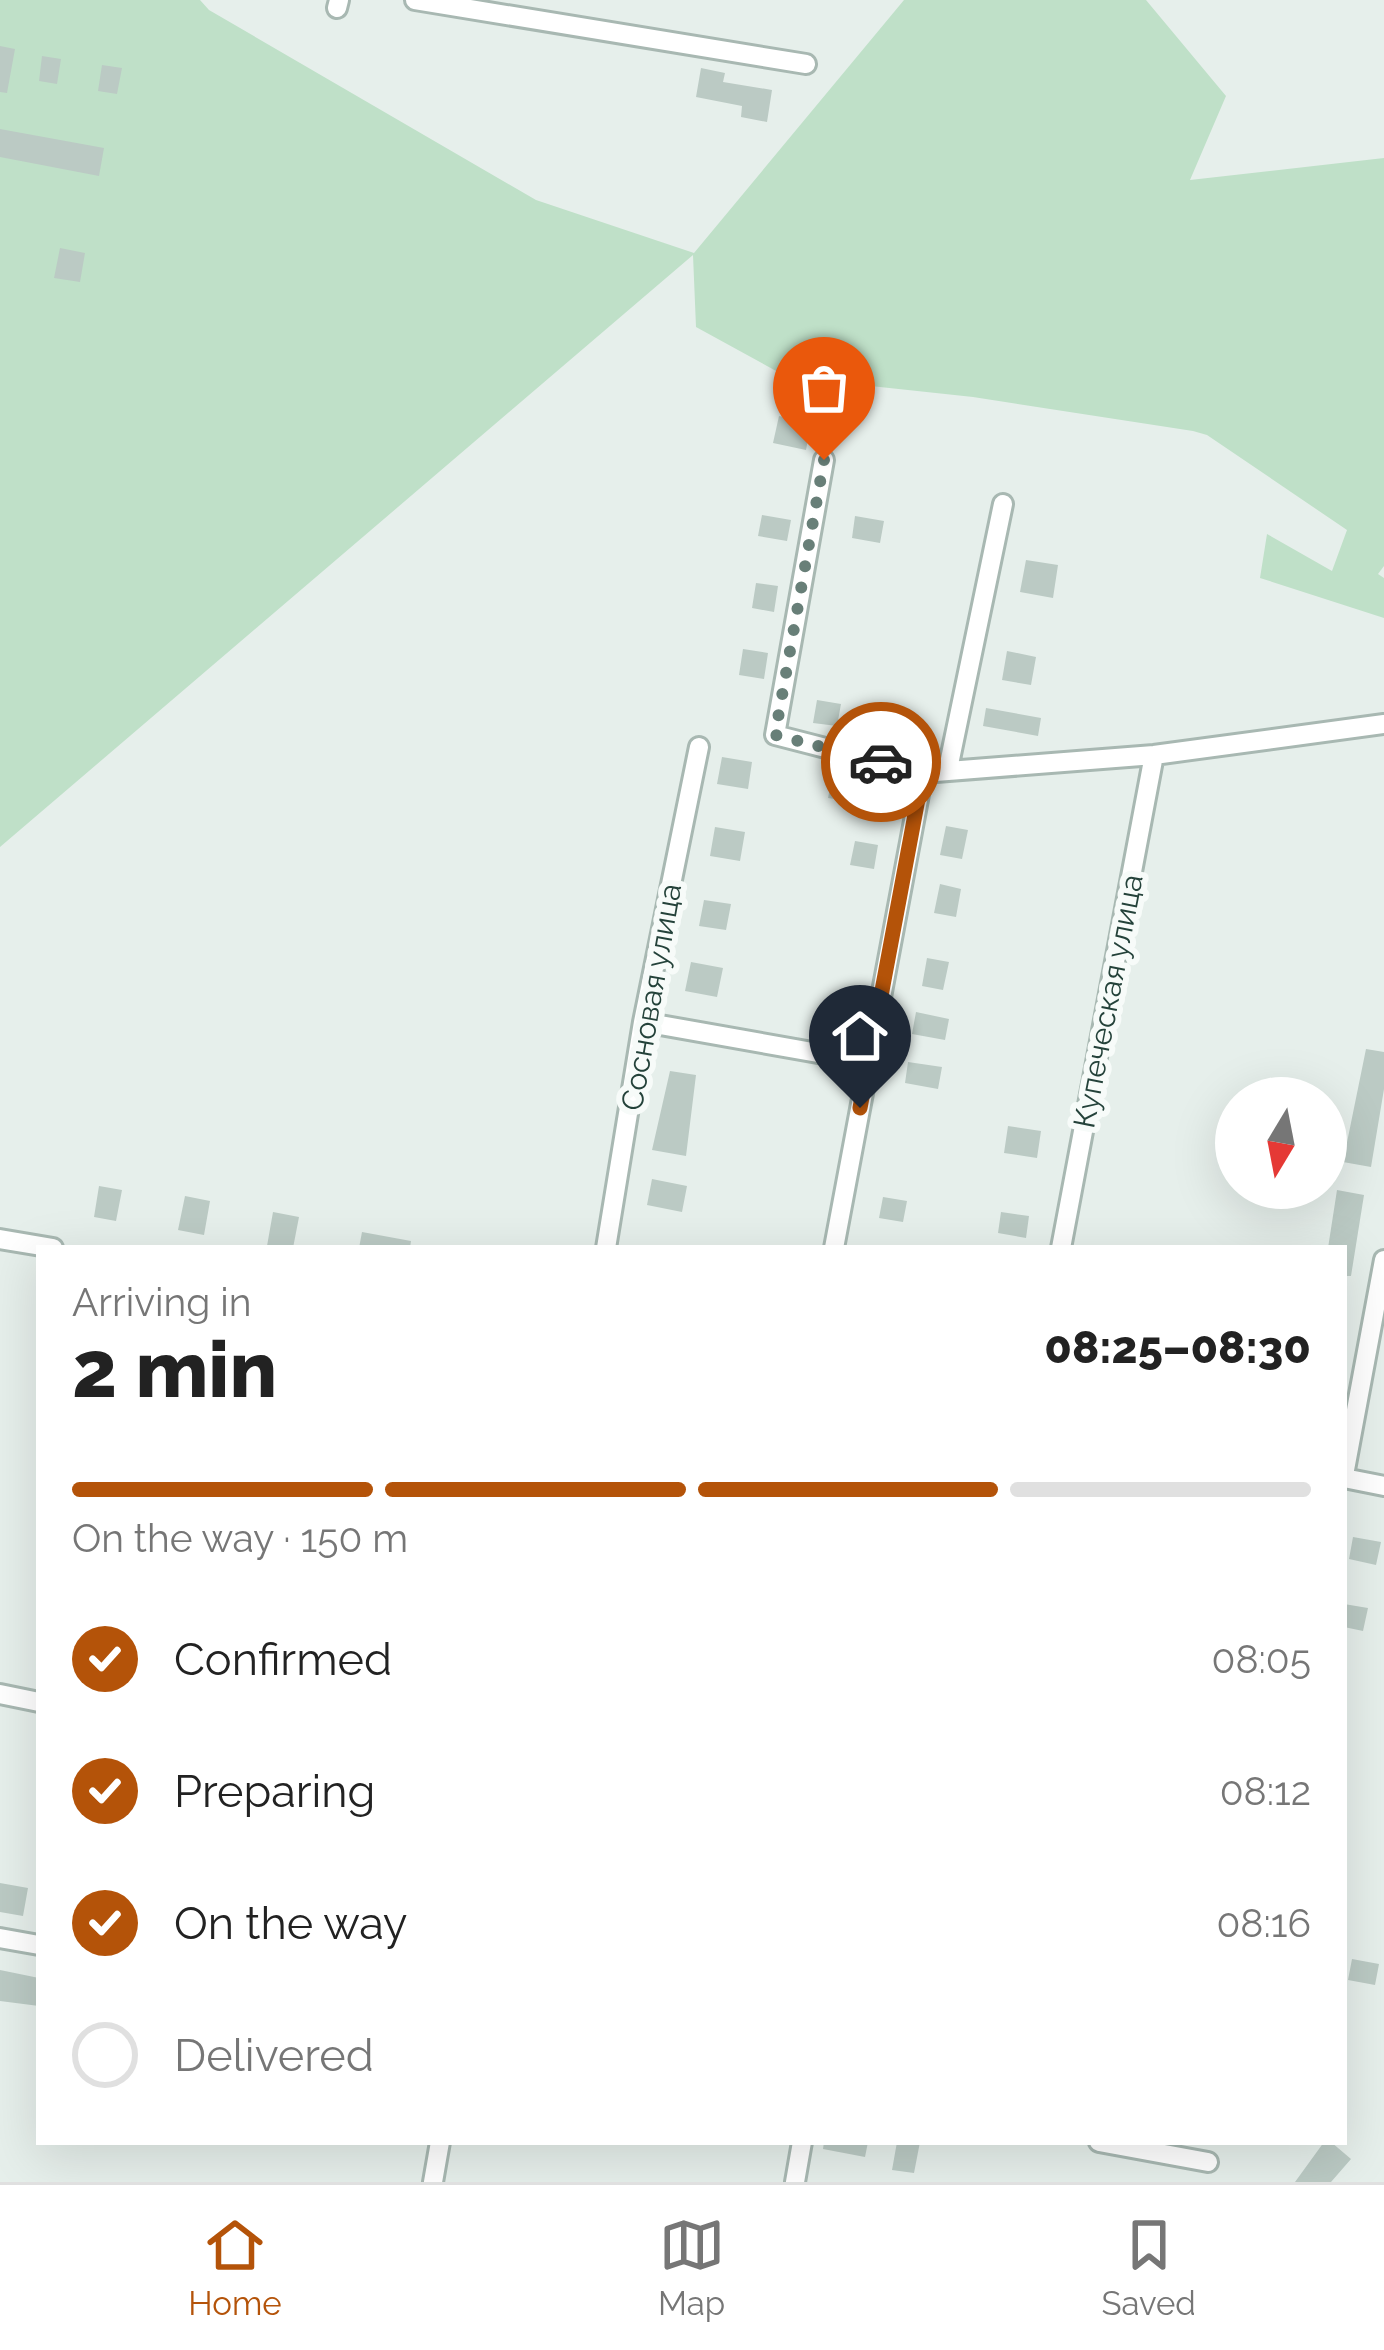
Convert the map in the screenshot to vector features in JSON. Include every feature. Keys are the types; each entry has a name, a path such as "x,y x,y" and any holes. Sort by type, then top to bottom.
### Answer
{"street":[{"path":"415,0 806,64"},
{"path":"824,460 775,735 923,772 1154,755 1384,724"},
{"path":"948,769 1003,504"},
{"name":"Сосновая улица","path":"607,1245 644,1022 699,747"},
{"name":"Купеческая улица","path":"1062,1245 1154,755"},
{"path":"835,1245 923,772"},
{"path":"644,1022 869,1062"},
{"path":"0,1239 36,1245"},
{"path":"1347,1460 1384,1260"},
{"path":"1347,1477 1384,1486"},
{"path":"0,1694 36,1701"},
{"path":"0,1938 36,1944"},
{"path":"433,2182 439,2145"},
{"path":"795,2182 801,2145"},
{"path":"1115,2145 1208,2162"}],"green space":[{"path":"0,0 200,0 209,10 536,200 694,253 904,0 1146,0 1226,96 1190,180 1384,158 1384,566 1378,574 1384,578 1384,618 1260,578 1267,534 1332,571 1347,530 1207,435 973,397 787,377 696,327 693,255 0,847"}],"building":[{"path":"0,46 15,49 7,93 0,92"},
{"path":"42,56 61,59 57,84 39,81"},
{"path":"102,65 122,68 117,94 98,91"},
{"path":"701,68 725,73 723,82 772,90 767,122 741,117 742,106 696,97"},
{"path":"0,129 104,148 99,176 0,157"},
{"path":"60,248 85,253 80,282 54,278"},
{"path":"779,416 811,423 806,450 773,443"},
{"path":"762,515 791,520 787,541 758,536"},
{"path":"855,516 884,521 880,543 852,538"},
{"path":"1026,560 1058,565 1053,598 1020,592"},
{"path":"756,583 778,586 774,612 752,608"},
{"path":"743,649 768,653 764,679 739,675"},
{"path":"1007,651 1036,657 1031,685 1002,680"},
{"path":"817,700 841,704 837,726 813,723"},
{"path":"986,708 1041,718 1038,736 983,726"},
{"path":"722,757 752,762 748,789 717,784"},
{"path":"833,773 884,778 880,800 849,795 848,801 828,798"},
{"path":"946,826 968,830 962,859 940,855"},
{"path":"715,827 745,832 740,861 710,856"},
{"path":"855,841 878,845 874,869 850,865"},
{"path":"940,884 961,889 956,917 934,913"},
{"path":"704,900 731,904 726,930 699,926"},
{"path":"927,958 949,962 943,990 922,986"},
{"path":"691,962 723,968 717,997 685,991"},
{"path":"828,1012 849,1016 845,1039 824,1036"},
{"path":"916,1012 949,1019 945,1040 912,1034"},
{"path":"1366,1049 1384,1052 1384,1089 1371,1167 1347,1163"},
{"path":"908,1062 942,1067 938,1089 905,1083"},
{"path":"670,1071 696,1075 686,1156 652,1150"},
{"path":"1008,1126 1041,1131 1037,1158 1004,1153"},
{"path":"652,1179 687,1186 682,1212 647,1205"},
{"path":"99,1186 122,1190 116,1221 94,1217"},
{"path":"1347,1192 1364,1195 1351,1276 1347,1276 1347,1245 1328,1245 1334,1209 1347,1209"},
{"path":"185,1196 210,1201 204,1235 178,1230"},
{"path":"883,1197 907,1201 903,1222 879,1218"},
{"path":"273,1212 299,1217 294,1245 267,1245"},
{"path":"1001,1212 1029,1216 1026,1238 998,1233"},
{"path":"362,1232 411,1241 410,1245 360,1245"},
{"path":"1353,1537 1381,1542 1376,1565 1349,1559"},
{"path":"1347,1604 1368,1608 1363,1631 1347,1628"},
{"path":"0,1883 28,1888 23,1916 0,1912"},
{"path":"1352,1959 1379,1964 1375,1985 1348,1980"},
{"path":"0,1970 36,1977 36,2006 0,2001"},
{"path":"824,2145 867,2145 865,2157 823,2149"},
{"path":"896,2145 919,2145 914,2173 892,2170"},
{"path":"1322,2145 1335,2145 1351,2159 1331,2182 1295,2182"}],"way so far":[{"path":"824,460 775,735 881,762"}],"route":[{"path":"860,1108 923,772 881,762"}]}
